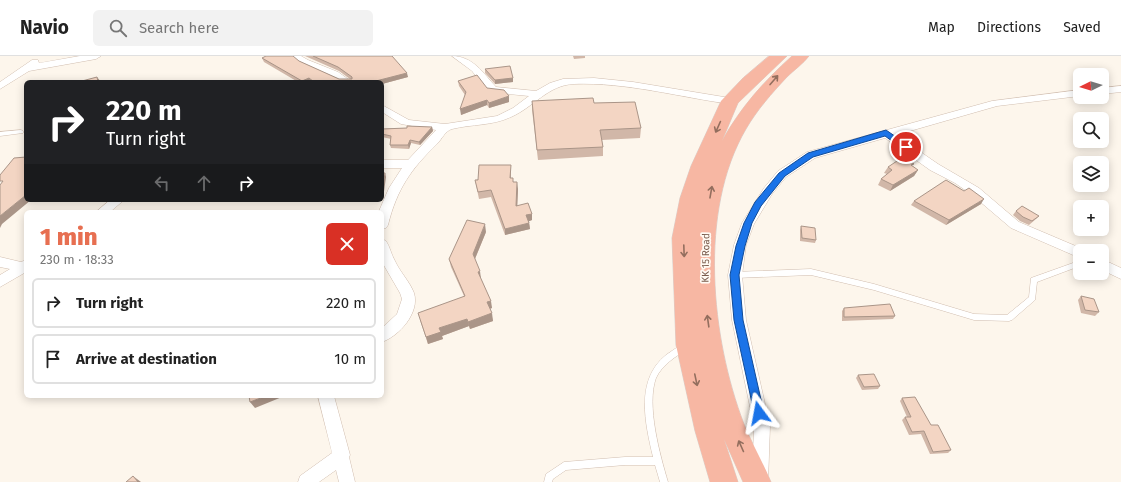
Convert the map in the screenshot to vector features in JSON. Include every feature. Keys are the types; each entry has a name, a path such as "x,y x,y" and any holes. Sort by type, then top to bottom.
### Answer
{"highway":[{"path":"724,482 708,431 688,345 683,238 690,198 701,166 730,101 779,56"},
{"name":"KK 15 Road","path":"758,482 731,424 718,382 712,351 706,306 705,253 707,217 712,184 724,154 737,128 754,104 778,76 801,56"}],"street":[{"path":"0,86 28,68 42,56"},
{"path":"28,68 96,56"},
{"path":"296,56 298,60 303,63 326,69 344,80"},
{"path":"457,56 474,69 493,90 536,94"},
{"path":"384,109 405,122 417,125 446,128 501,118 515,111 536,94 557,84 572,81 632,84 730,101"},
{"path":"1109,90 1121,89"},
{"path":"758,482 762,457 762,426 739,320 735,275 740,246 748,223 758,204 782,174 810,155 886,133 996,103 1073,94"},
{"path":"384,217 388,202 409,164 446,128"},
{"path":"886,133 934,167 975,191 1015,225 1073,251"},
{"path":"384,164 409,164"},
{"path":"105,210 115,202"},
{"path":"384,252 407,293 408,298 408,307 403,316 384,334"},
{"path":"0,262 24,266"},
{"path":"0,282 24,267"},
{"path":"1109,268 1121,274"},
{"path":"327,398 342,455 347,482"},
{"path":"306,482 342,455"}],"lane":[{"path":"0,134 21,132"},
{"path":"735,275 811,272 874,287 974,317 1009,318 1032,298 1034,280 1073,266"},
{"path":"664,482 657,461 648,400 652,378 668,356 688,345"},
{"path":"548,482 549,477 564,466 625,461 657,461"}],"building":[{"path":"266,56 293,56 299,61 339,79 352,79 352,77 338,67 313,56 392,56 407,73 380,80 312,80 309,78 300,80 262,58"},
{"path":"510,66 513,78 495,80 485,69"},
{"path":"477,75 487,88 504,90 509,96 489,103 487,100 460,109 466,92 458,81"},
{"path":"97,77 98,80 86,80"},
{"path":"593,98 594,103 635,102 641,128 600,130 603,147 537,150 532,101"},
{"path":"407,126 432,127 419,142 410,140 408,145 390,145 391,136 384,134 384,129 407,128"},
{"path":"24,157 24,197 0,216 0,185 3,181 0,181 0,175 14,158"},
{"path":"903,157 914,164 911,165 918,170 893,185 881,179 892,170 888,167"},
{"path":"479,165 511,165 510,178 513,178 513,182 517,182 516,206 528,203 532,214 526,215 529,223 505,229 491,190 478,192 475,180 478,180"},
{"path":"946,180 964,191 969,188 984,199 949,220 914,201"},
{"path":"1022,206 1039,216 1032,221 1023,217 1016,211"},
{"path":"467,220 485,224 473,254 480,271 478,272 491,301 487,302 492,313 468,322 467,319 439,328 441,332 426,337 418,313 465,296 449,259"},
{"path":"801,226 815,228 816,240 802,238"},
{"path":"1081,296 1094,299 1099,312 1085,310"},
{"path":"890,304 895,316 844,317 844,308"},
{"path":"874,374 880,386 864,387 858,375"},
{"path":"915,397 931,425 938,425 951,450 933,452 924,431 912,432 905,417 911,417 902,398"},
{"path":"249,398 261,398 250,402"},
{"path":"133,476 138,482 126,482"}],"route":[{"path":"759,413 739,320 735,275 740,246 748,223 758,204 782,174 810,155 886,133 906,147"}]}
